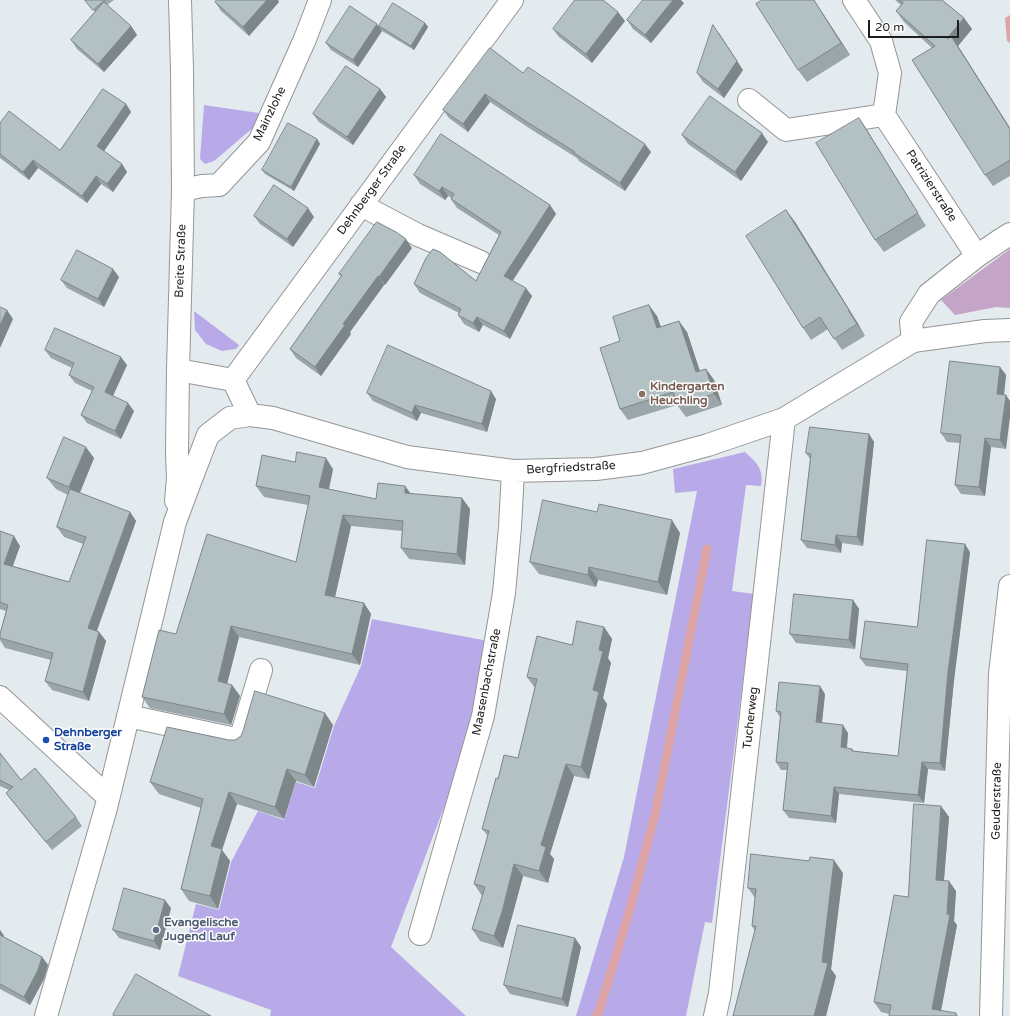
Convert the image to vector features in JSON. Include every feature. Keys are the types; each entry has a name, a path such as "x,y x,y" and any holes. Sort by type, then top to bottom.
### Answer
{"street":[{"name":"Breite Straße","path":"175,522 178,478 178,370 183,190 180,0"},
{"name":"Mainzlohe","path":"183,190 219,184 259,142 305,39 320,0"},
{"name":"Dehnberger Straße","path":"233,380 512,0"},
{"path":"749,100 786,130 884,115 890,73 881,41 854,0"},
{"name":"Patrizierstraße","path":"884,115 977,256"},
{"path":"361,205 418,235 481,262"},
{"path":"912,341 912,322 929,294 977,256 1010,234"},
{"name":"Bergfriedstraße","path":"175,522 208,435 230,418 250,415 274,418 407,457 513,471 596,469 642,463 708,444 784,419 912,341 985,331 1010,330"},
{"path":"178,370 233,380 250,415"},
{"name":"Tucherweg","path":"715,1016 720,993 784,419"},
{"name":"Maasenbachstraße","path":"420,934 483,716 504,593 513,471"},
{"path":"46,1016 108,797 175,522"},
{"name":"Geuderstraße","path":"991,1016 1000,674 1010,586"},
{"path":"128,716 240,740 261,670"},
{"path":"0,697 108,797"}],"shaded area":[{"path":"1010,15 1010,43 1007,41 1005,18"},
{"path":"204,105 259,113 254,127 214,161 205,164 200,159"},
{"path":"1010,249 1010,308 996,307 955,315 941,300"},
{"path":"194,311 239,345 236,349 222,351 206,344 195,330"},
{"path":"745,452 759,467 762,480 761,486 746,485 732,591 754,594 712,923 705,922 686,1016 576,1016 624,857 697,491 675,493 673,469"},
{"path":"372,619 488,641 462,760 391,947 466,1016 270,1016 271,1010 178,976 196,904 219,910 231,862 258,811 284,820 296,782 315,788 334,726 361,666"}],"building":[{"path":"85,0 105,0 93,10"},
{"path":"217,0 267,0 243,27 215,2"},
{"path":"575,0 603,0 618,12 586,54 553,29"},
{"path":"643,0 673,0 645,35 627,20"},
{"path":"762,0 814,0 841,43 798,70 756,4"},
{"path":"899,0 942,0 964,18 947,39 951,36 1010,129 1010,160 985,175 912,60 935,46 896,11 903,3"},
{"path":"104,2 131,26 98,64 71,40"},
{"path":"393,3 425,23 411,46 379,26"},
{"path":"350,6 377,24 353,60 326,43"},
{"path":"713,25 737,61 718,89 697,73"},
{"path":"490,48 523,73 528,67 645,144 620,183 485,94 463,124 443,110"},
{"path":"346,66 380,89 347,137 313,114"},
{"path":"103,89 126,104 97,146 122,164 107,184 96,176 82,196 33,160 23,172 0,154 0,123 9,111 60,150"},
{"path":"710,96 762,133 735,172 682,135"},
{"path":"859,118 918,213 875,240 816,143"},
{"path":"288,123 317,139 291,187 262,170"},
{"path":"441,134 550,205 504,276 526,288 504,331 477,317 473,323 458,315 461,309 414,284 426,258 433,249 440,252 476,281 501,232 451,199 454,194 442,187 439,191 414,175"},
{"path":"274,185 308,208 287,239 254,216"},
{"path":"786,210 857,324 834,339 820,317 803,328 746,236"},
{"path":"377,222 406,239 343,324 345,325 315,367 290,349 342,275 339,274"},
{"path":"77,250 113,269 98,299 61,280"},
{"path":"649,305 657,328 679,321 696,372 706,369 714,394 678,405 673,392 620,409 600,348 620,341 613,317"},
{"path":"0,307 7,310 0,325"},
{"path":"55,328 121,357 105,392 128,403 115,431 81,415 94,387 69,375 74,363 45,350"},
{"path":"388,345 491,391 482,424 415,405 412,413 367,393"},
{"path":"950,361 1000,367 997,394 1006,395 1000,440 985,438 979,487 955,485 961,435 941,433"},
{"path":"810,427 869,434 857,537 836,535 835,545 801,540 811,454 806,453"},
{"path":"64,437 86,447 69,487 47,478"},
{"path":"297,452 326,458 319,487 376,499 378,483 405,486 405,493 462,498 457,554 401,548 403,521 343,515 325,595 364,603 352,654 231,626 218,681 232,685 224,714 142,697 159,630 176,634 207,534 296,562 310,496 256,486 262,455 295,462"},
{"path":"70,489 130,512 88,628 99,632 83,692 45,681 53,653 0,638 8,605 0,602 0,531 14,536 4,564 69,582 86,537 57,527"},
{"path":"543,500 597,512 599,504 672,520 658,582 589,567 588,575 530,562"},
{"path":"927,540 965,544 948,672 940,763 922,762 918,795 834,787 831,816 783,810 788,763 776,762 781,712 776,711 779,682 820,686 816,722 843,725 841,747 852,749 852,751 898,756 908,664 860,658 865,621 917,627"},
{"path":"794,594 853,600 849,640 790,634"},
{"path":"577,621 604,627 599,650 603,651 593,690 599,692 581,767 566,764 541,845 546,847 539,871 514,864 502,912 494,936 472,929 485,887 474,884 489,831 482,829 504,755 518,758 537,679 527,677 537,636 572,645"},
{"path":"255,691 325,713 305,775 287,769 275,807 229,792 211,846 222,849 210,896 181,889 203,799 150,782 167,727 235,740 241,736"},
{"path":"0,753 21,780 35,768 76,817 46,842 6,793 13,787 0,780"},
{"path":"914,804 941,806 936,880 949,881 947,914 950,915 932,1009 956,1013 956,1016 889,1016 891,1005 874,1002 894,895 908,897"},
{"path":"751,854 809,861 810,857 834,860 822,962 828,963 814,1016 733,1016 756,926 752,926 756,889 748,888"},
{"path":"124,888 165,900 154,941 113,930"},
{"path":"518,925 575,938 562,999 504,985"},
{"path":"0,935 42,957 38,970 24,997 0,984"},
{"path":"136,974 211,1016 113,1015"}],"waterway":[{"path":"596,1016 599,1011 628,916 655,815 707,549"}],"place":[{"name":"Kindergarten Heuchling","path":"642,394"},
{"name":"Dehnberger Straße","path":"46,740"},
{"name":"Evangelische Jugend Lauf","path":"156,930"}]}
